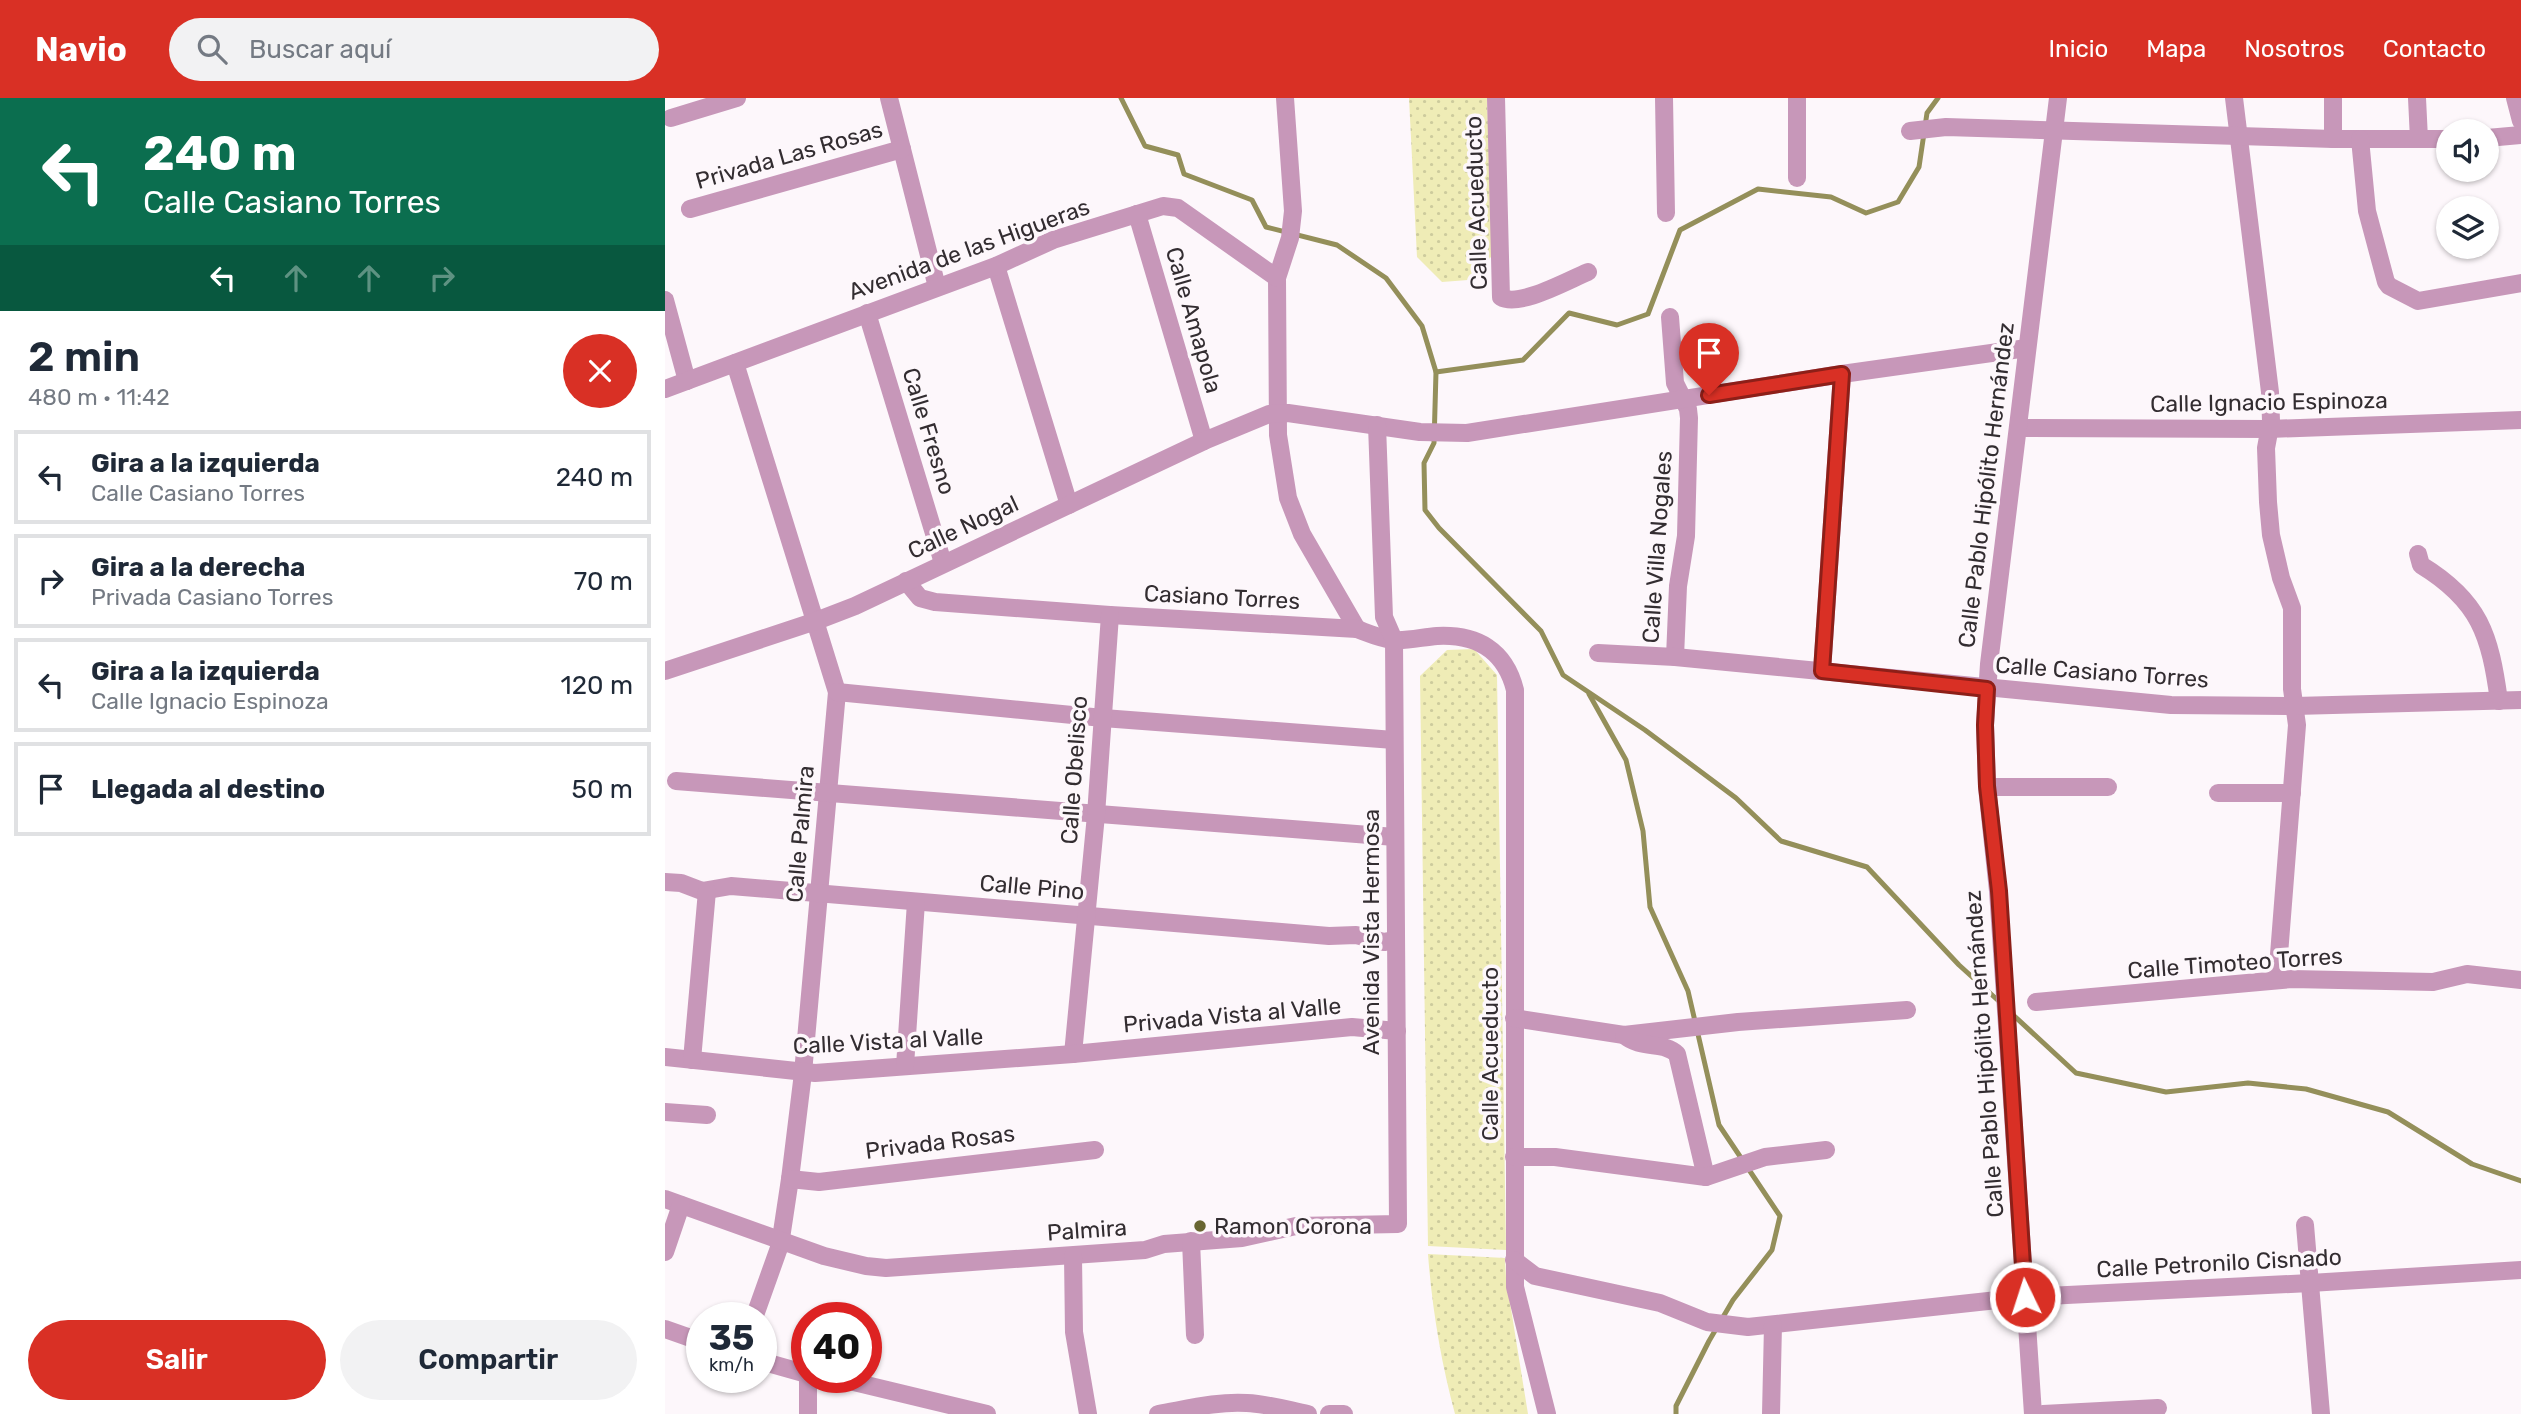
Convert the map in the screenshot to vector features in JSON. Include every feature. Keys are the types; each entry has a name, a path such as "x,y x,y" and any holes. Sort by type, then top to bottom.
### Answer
{"street":[{"path":"671,118 737,98"},
{"path":"889,98 937,287"},
{"path":"1285,98 1293,211 1291,234 1277,278 1276,413 1285,482 1295,517 1310,551 1357,629"},
{"name":"Calle Acueducto","path":"1496,98 1501,297 1506,300 1520,300 1588,272"},
{"path":"1664,98 1666,214"},
{"path":"1797,98 1797,178"},
{"name":"Calle Pablo Hipólito Hernández","path":"2033,1414 1999,891 1987,786 1985,725 1987,689 2058,98"},
{"path":"2234,98 2270,392 2271,409 2266,448 2270,522 2281,578 2292,608 2292,690 2297,725 2277,980"},
{"path":"2333,98 2333,139"},
{"path":"2417,98 2419,139"},
{"path":"2515,98 2521,121"},
{"path":"1912,131 1936,128 2055,129 2333,139 2436,139"},
{"path":"2499,137 2521,135"},
{"path":"2360,139 2367,211 2389,286 2418,301 2521,283"},
{"name":"Privada Las Rosas","path":"691,209 901,149"},
{"name":"Avenida de las Higueras","path":"665,389 996,266 1053,240 1156,207 1174,206 1277,278"},
{"name":"Calle Amapola","path":"1137,214 1204,441"},
{"path":"996,266 1069,505"},
{"path":"665,300 687,381"},
{"name":"Calle Fresno","path":"867,313 943,564"},
{"name":"Calle Villa Nogales","path":"1670,317 1675,383 1689,418 1686,536 1678,586 1675,657"},
{"path":"1276,413 1446,434 1507,429 1842,374 2027,348"},
{"name":"Calle Palmira","path":"735,363 837,692 803,1073 790,1179 781,1240 760,1302"},
{"path":"1822,671 1842,374"},
{"name":"Calle Nogal","path":"665,671 816,621 1204,441 1276,413"},
{"name":"Calle Ignacio Espinoza","path":"2018,428 2269,429 2521,420"},
{"name":"Avenida Vista Hermosa","path":"1377,425 1384,617 1394,640 1398,1224"},
{"path":"2418,554 2421,565 2451,585 2478,620 2491,648 2499,701"},
{"name":"Casiano Torres","path":"906,581 920,597 935,602 1357,629 1394,640 1451,636 1479,641 1492,650 1506,668 1515,690"},
{"name":"Calle Obelisco","path":"1073,1054 1096,815 1111,615"},
{"name":"Calle Casiano Torres","path":"1598,653 1675,657 2171,705 2295,706 2521,700"},
{"name":"Calle Acueducto","path":"1515,690 1515,1287 1547,1414"},
{"path":"837,692 1103,718 1394,740"},
{"path":"676,781 1395,837"},
{"path":"1987,786 2108,786"},
{"path":"2218,793 2292,793"},
{"name":"Calle Pino","path":"665,883 681,883 707,891 731,886 1086,917 1329,936 1356,935 1384,942 1396,940"},
{"path":"692,1060 707,891"},
{"path":"905,1066 916,902"},
{"name":"Calle Timoteo Torres","path":"2036,1002 2277,980 2433,982 2467,974 2521,980"},
{"path":"1514,1018 1631,1035 1738,1022 1907,1010"},
{"name":"Privada Vista al Valle","path":"1073,1054 1352,1027 1397,1031"},
{"path":"1631,1035 1634,1043 1671,1049 1677,1054 1706,1177"},
{"name":"Calle Vista al Valle","path":"665,1057 803,1073 1073,1054"},
{"path":"665,1112 707,1115"},
{"name":"Privada Rosas","path":"790,1179 819,1182 1095,1150"},
{"path":"1514,1157 1555,1157 1706,1177 1765,1157 1826,1150"},
{"path":"665,1252 673,1202 781,1240"},
{"name":"Palmira","path":"781,1240 852,1263 886,1268 1145,1250 1164,1244 1241,1238 1296,1226 1398,1224"},
{"path":"2305,1226 2321,1414"},
{"path":"1191,1241 1195,1335"},
{"path":"1073,1256 1074,1332 1089,1414"},
{"name":"Calle Petronilo Cisnado","path":"1514,1260 1535,1276 1660,1303 1707,1322 1736,1325 1773,1325 2025,1297 2521,1269"},
{"path":"1771,1414 1773,1325"},
{"path":"665,1329 686,1336"},
{"path":"882,1389 988,1414"},
{"path":"808,1393 808,1414"},
{"path":"1159,1414 1216,1404 1245,1403 1308,1414"},
{"path":"2043,1414 2158,1408"},
{"path":"1329,1414 1344,1414"}],"shaded area":[{"path":"1409,98 1487,98 1493,255 1468,280 1442,282 1417,257"},
{"path":"1474,649 1497,675 1506,1250 1428,1246 1420,676 1447,650"},
{"path":"1428,1254 1505,1258 1528,1414 1455,1414 1438,1335"}],"waterway":[{"path":"1121,98 1145,146 1178,155 1184,174 1252,200 1266,227 1337,245 1386,278 1422,326 1436,372 1434,443 1424,463 1425,510 1439,528 1541,631 1563,675 1645,730 1736,798 1781,841 1867,867 1959,965 2002,1004"},
{"path":"1436,372 1523,360 1569,313 1617,325 1648,314 1680,230 1758,189 1831,197 1866,213 1898,202 1919,167 1927,113 1938,98"},
{"path":"1589,694 1626,760 1643,831 1650,907 1688,991 1719,1125 1780,1216 1772,1250 1733,1300 1676,1406 1676,1414"},
{"path":"2011,1013 2076,1073 2166,1092 2248,1083 2306,1089 2388,1112 2472,1164 2521,1181"}],"place":[{"name":"Ramon Corona","path":"1200,1226"}],"route":[{"path":"1709,395 1842,374 1822,671 1987,689 1987,786 1999,891 2025,1297"}]}
